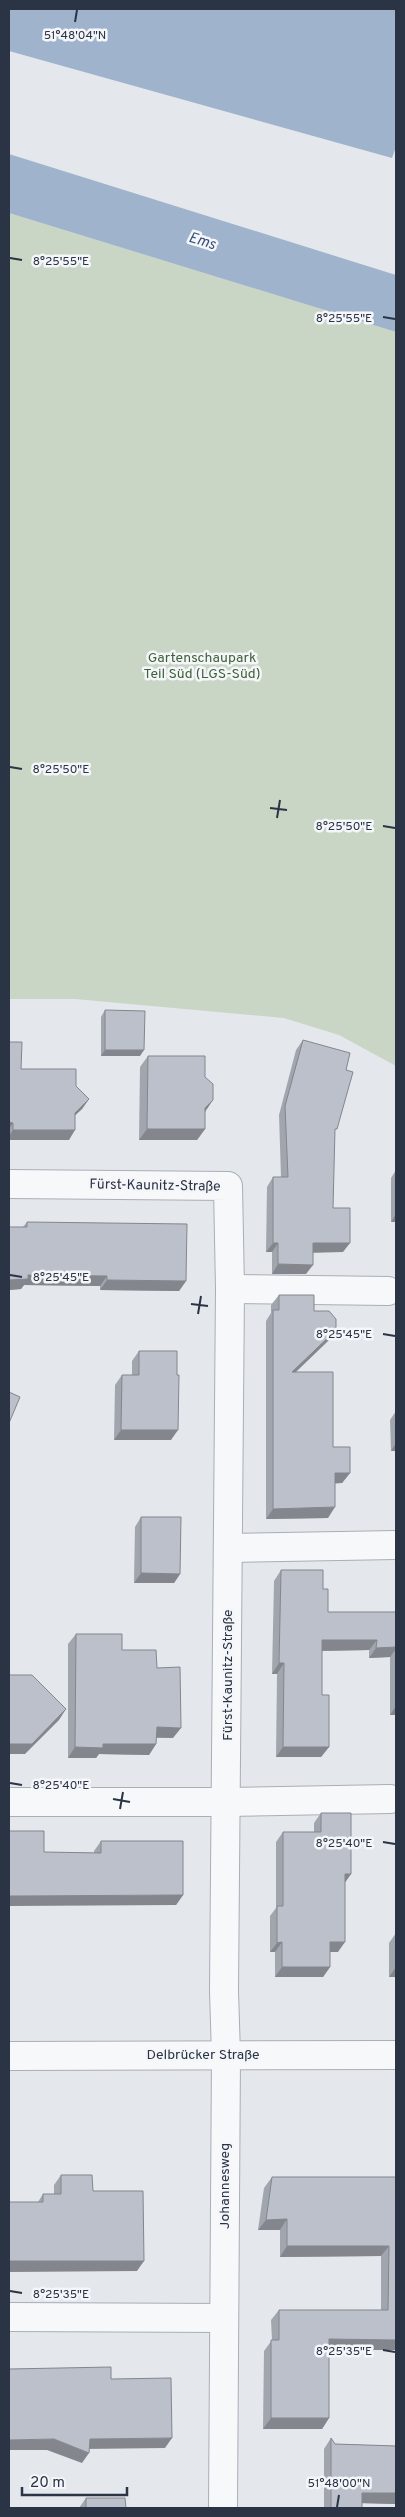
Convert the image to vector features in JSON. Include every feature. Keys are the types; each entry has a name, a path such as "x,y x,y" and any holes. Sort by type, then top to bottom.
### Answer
{"street":[{"name":"Fürst-Kaunitz-Straße","path":"9,1184 228,1186 230,1289 224,1991 226,2055"},
{"path":"230,1289 388,1291"},
{"path":"228,1548 396,1545"},
{"path":"9,1802 227,1802 390,1799"},
{"name":"Johannesweg","path":"223,2508 226,2055"},
{"name":"Delbrücker Straße","path":"9,2056 396,2055"},
{"path":"9,2317 224,2318"}],"green space":[{"name":"Gartenschaupark Teil Süd (LGS-Süd)","path":"9,213 396,332 396,1066 339,1035 284,1018 75,999 9,999"}],"water":[{"path":"9,9 396,9 396,147 392,158 9,51"},
{"name":"Ems","path":"9,154 396,275 396,332 9,213"}],"building":[{"path":"105,1010 145,1011 144,1050 105,1050"},
{"path":"303,1040 350,1053 346,1070 353,1072 337,1129 335,1129 333,1208 350,1208 350,1243 313,1243 313,1265 278,1264 278,1243 273,1243 273,1177 288,1177 285,1106"},
{"path":"9,1042 22,1042 21,1069 76,1069 76,1086 89,1099 75,1113 75,1130 13,1130 13,1123 9,1122"},
{"path":"148,1056 205,1056 205,1077 213,1084 213,1100 205,1108 205,1129 147,1129"},
{"path":"27,1222 187,1224 186,1281 107,1280 107,1276 28,1275 28,1279 9,1280 9,1227 27,1227"},
{"path":"279,1295 314,1295 314,1311 329,1311 336,1319 336,1330 292,1372 333,1372 333,1447 350,1447 350,1473 335,1473 335,1507 273,1509 273,1310 279,1310"},
{"path":"139,1351 177,1351 177,1375 179,1375 178,1430 121,1430 122,1375 139,1375"},
{"path":"9,1392 20,1397 9,1423"},
{"path":"141,1517 181,1517 180,1574 141,1573"},
{"path":"281,1570 323,1570 323,1589 328,1589 328,1612 396,1612 396,1647 376,1648 377,1640 322,1640 322,1695 329,1695 329,1747 283,1747 284,1663 279,1663"},
{"path":"76,1634 122,1634 122,1650 156,1650 157,1668 180,1667 181,1728 157,1727 156,1744 103,1744 103,1748 75,1747"},
{"path":"9,1675 32,1675 66,1709 32,1744 9,1744"},
{"path":"321,1813 351,1813 351,1874 345,1874 345,1942 330,1942 330,1967 282,1967 282,1942 277,1943 277,1906 283,1906 283,1832 321,1832"},
{"path":"9,1831 44,1831 44,1852 101,1853 101,1841 183,1841 183,1895 9,1896"},
{"path":"61,2175 92,2175 93,2191 143,2191 144,2261 9,2261 9,2202 43,2202 43,2194 61,2194"},
{"path":"272,2177 396,2177 396,2340 329,2339 329,2418 271,2418 271,2340 279,2340 279,2310 388,2310 389,2246 287,2246 287,2219 266,2220"},
{"path":"111,2367 111,2379 171,2378 172,2438 90,2439 89,2453 54,2439 9,2440 9,2369"},
{"path":"331,2438 335,2444 396,2446 396,2493 362,2493 362,2508 331,2508"},
{"path":"86,2498 125,2498 126,2508 86,2508"}]}
